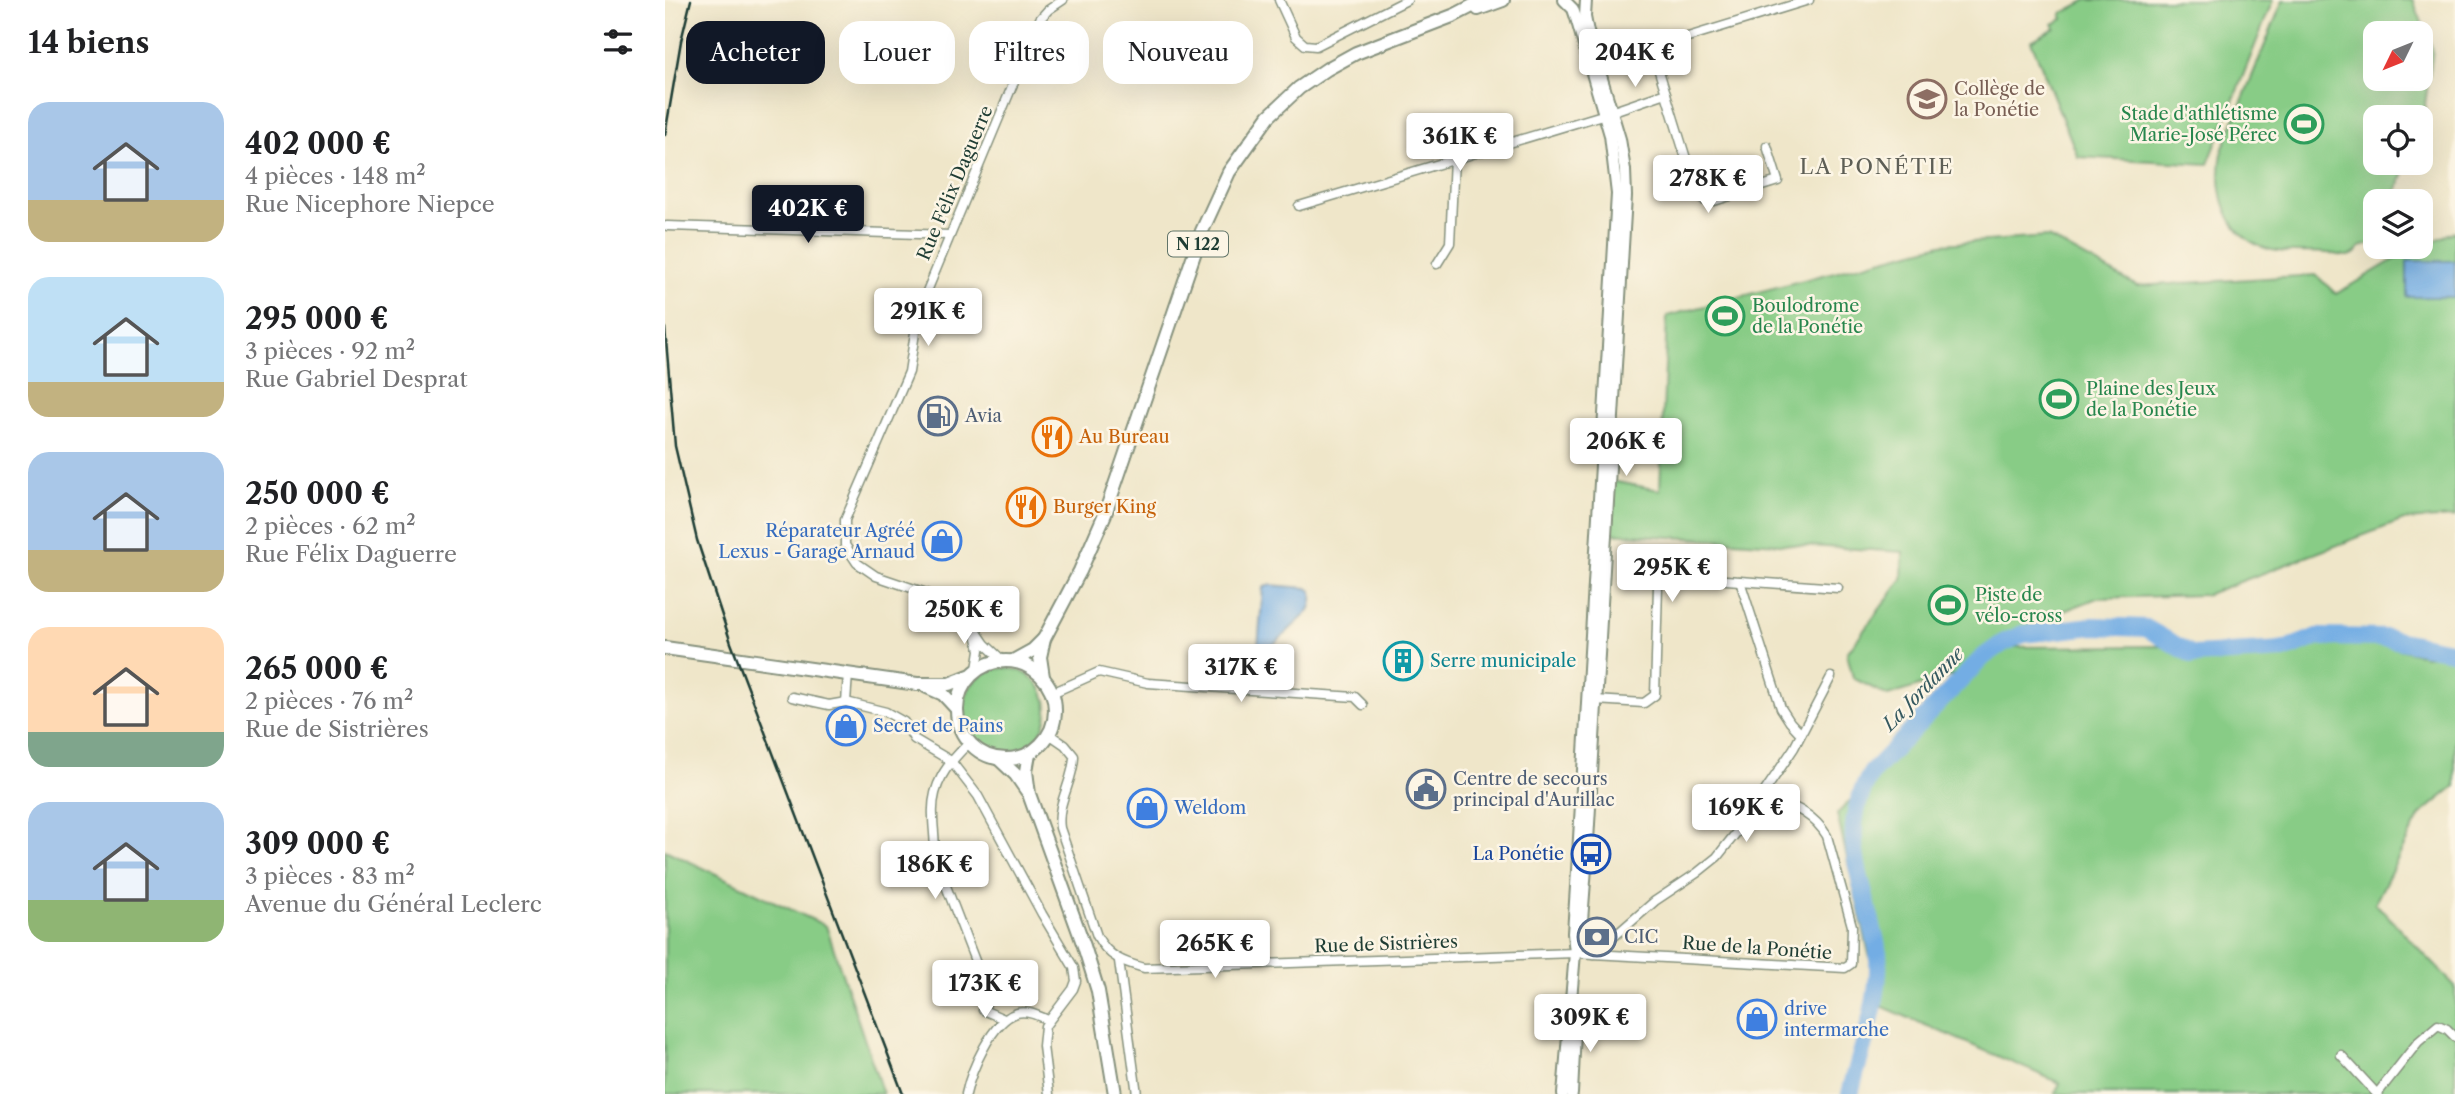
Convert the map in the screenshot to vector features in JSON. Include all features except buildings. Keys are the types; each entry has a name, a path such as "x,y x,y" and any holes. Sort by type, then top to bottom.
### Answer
{"main road":[{"name":"N 122","path":"1043,677 1040,657 1044,639 1080,571 1105,513 1202,230 1229,172 1269,117 1312,79 1356,53 1455,15 1484,0"},
{"name":"N 122","path":"1455,15 1503,0"},
{"name":"N 122","path":"1007,661 1033,650 1044,639"},
{"path":"665,649 917,684 949,684 986,664 1007,661 1029,666 1043,677 1052,693 1055,714 1049,734 1040,746 1029,754 1014,759 999,759 978,751 969,743 962,733 956,708 960,690 974,672"},
{"path":"917,684 943,694 956,708"},
{"path":"1029,754 1026,771 1029,794 1098,991 1115,1094"},
{"path":"999,759 1016,775 1029,794"}],"street":[{"name":"Rue Félix Daguerre","path":"1007,661 989,648 965,612 955,604 876,576 857,563 845,545 845,520 909,372 918,313 1040,19 1063,0"},
{"path":"1279,0 1296,37 1305,45 1316,46 1406,0"},
{"path":"1565,0 1573,9 1623,154 1626,208 1581,934 1575,953"},
{"path":"1563,1094 1575,953 1573,933 1617,194 1608,113 1585,17 1586,0"},
{"path":"1767,146 1778,181 1714,201 1703,200 1696,191 1655,58 1658,50 1665,44 1808,0"},
{"path":"1299,206 1666,93"},
{"path":"1437,264 1450,243 1454,159"},
{"path":"667,226 950,235"},
{"path":"1595,700 1644,703 1655,695 1658,586 1671,576 1838,588"},
{"path":"1740,581 1781,708 1801,734"},
{"path":"972,622 980,650 974,672"},
{"path":"1052,693 1098,672 1148,683 1355,697 1363,705"},
{"path":"846,702 848,674"},
{"path":"1594,954 1655,901 1717,857 1741,828 1794,748 1831,677"},
{"path":"792,697 829,705 846,702 886,712 904,722 914,739 951,761 978,796 1074,968 1076,981 1073,989 1045,1026 1043,1046 1049,1094"},
{"path":"1049,734 1065,744 1074,756 1058,816 1060,828 1097,936 1103,946 1119,961 1137,1094"},
{"path":"969,743 951,761 937,783 933,814 936,841 934,855 989,997 983,1010 1004,1019"},
{"name":"Rue de la Ponétie","path":"1575,953 1838,969 1851,964 1852,926 1827,836 1806,812 1763,794"},
{"name":"Rue de Sistrières","path":"1119,961 1144,968 1575,953"},
{"path":"966,1094 969,1080 988,1040 1004,1019 1018,1012 1031,1013 1048,1020"},
{"path":"1570,1020 1575,1032 1572,1094"},
{"path":"2341,1055 2378,1094 2418,1042 2438,1025 2455,1037"}],"green space":[{"path":"2087,0 2273,0 2208,164 2078,157 2031,41 2055,28 2053,24 2063,19 2061,14"},
{"name":"Stade d'athlétisme Marie-José Pérec","path":"2283,0 2413,0 2421,21 2363,21 2363,91 2427,91 2425,105 2363,105 2363,175 2403,175 2397,189 2363,189 2363,246 2357,252 2345,256 2320,252 2279,251 2256,244 2233,224 2222,195 2223,148"},
{"name":"Plaine des Jeux de la Ponétie","path":"2455,231 2455,517 2404,520 2205,595 2097,598 2003,635 1963,672 1888,696 1853,678 1847,653 1902,579 1903,552 1609,533 1612,481 1660,490 1667,316 1941,244 2048,237 2137,286 2316,275 2336,294 2396,259 2433,259 2433,241"},
{"path":"2319,639 2368,640 2425,656 2455,653 2455,786 2420,815 2375,903 2455,986 2455,1094 2055,1094 2060,1083 1881,1006 1837,814 1997,647 2167,646 2197,658 2282,655"},
{"path":"997,668 1013,668 1029,675 1040,686 1047,702 1044,726 1035,740 1013,752 997,752 981,745 970,734 963,718 963,702 970,686 981,675"},
{"path":"665,850 826,926 883,1094 665,1094"}],"water":[{"path":"2407,261 2455,261 2455,297 2407,297"},
{"path":"1269,585 1307,588 1312,591 1312,600 1306,614 1272,646 1262,649 1258,647 1263,588"}],"waterway":[{"name":"La Jordanne","path":"1850,1094 1873,1007 1878,971 1877,945 1854,846 1856,810 1872,772 1983,657 2003,643 2023,634 2093,626 2146,628 2193,655 2284,650 2317,637 2386,638 2455,652"}],"railway":[{"path":"665,135 691,0"},
{"path":"665,328 675,446 697,540 731,643 903,1094"}],"place":[{"name":"Collège de la Ponétie","path":"1927,99"},
{"name":"Stade d'athlétisme Marie-José Pérec","path":"2304,124"},
{"name":"Boulodrome de la Ponétie","path":"1725,316"},
{"name":"Plaine des Jeux de la Ponétie","path":"2059,399"},
{"name":"Avia","path":"938,416"},
{"name":"Au Bureau","path":"1052,437"},
{"name":"Burger King","path":"1026,507"},
{"name":"Réparateur Agréé Lexus - Garage Arnaud","path":"942,541"},
{"name":"Piste de vélo-cross","path":"1948,605"},
{"name":"Serre municipale","path":"1403,661"},
{"name":"Secret de Pains","path":"846,726"},
{"name":"Centre de secours principal d'Aurillac","path":"1426,789"},
{"name":"Weldom","path":"1147,808"},
{"name":"La Ponétie","path":"1591,854"},
{"name":"CIC","path":"1597,937"},
{"name":"drive intermarche","path":"1757,1019"}],"district":[{"name":"LA PONÉTIE","path":"1877,166"}]}
